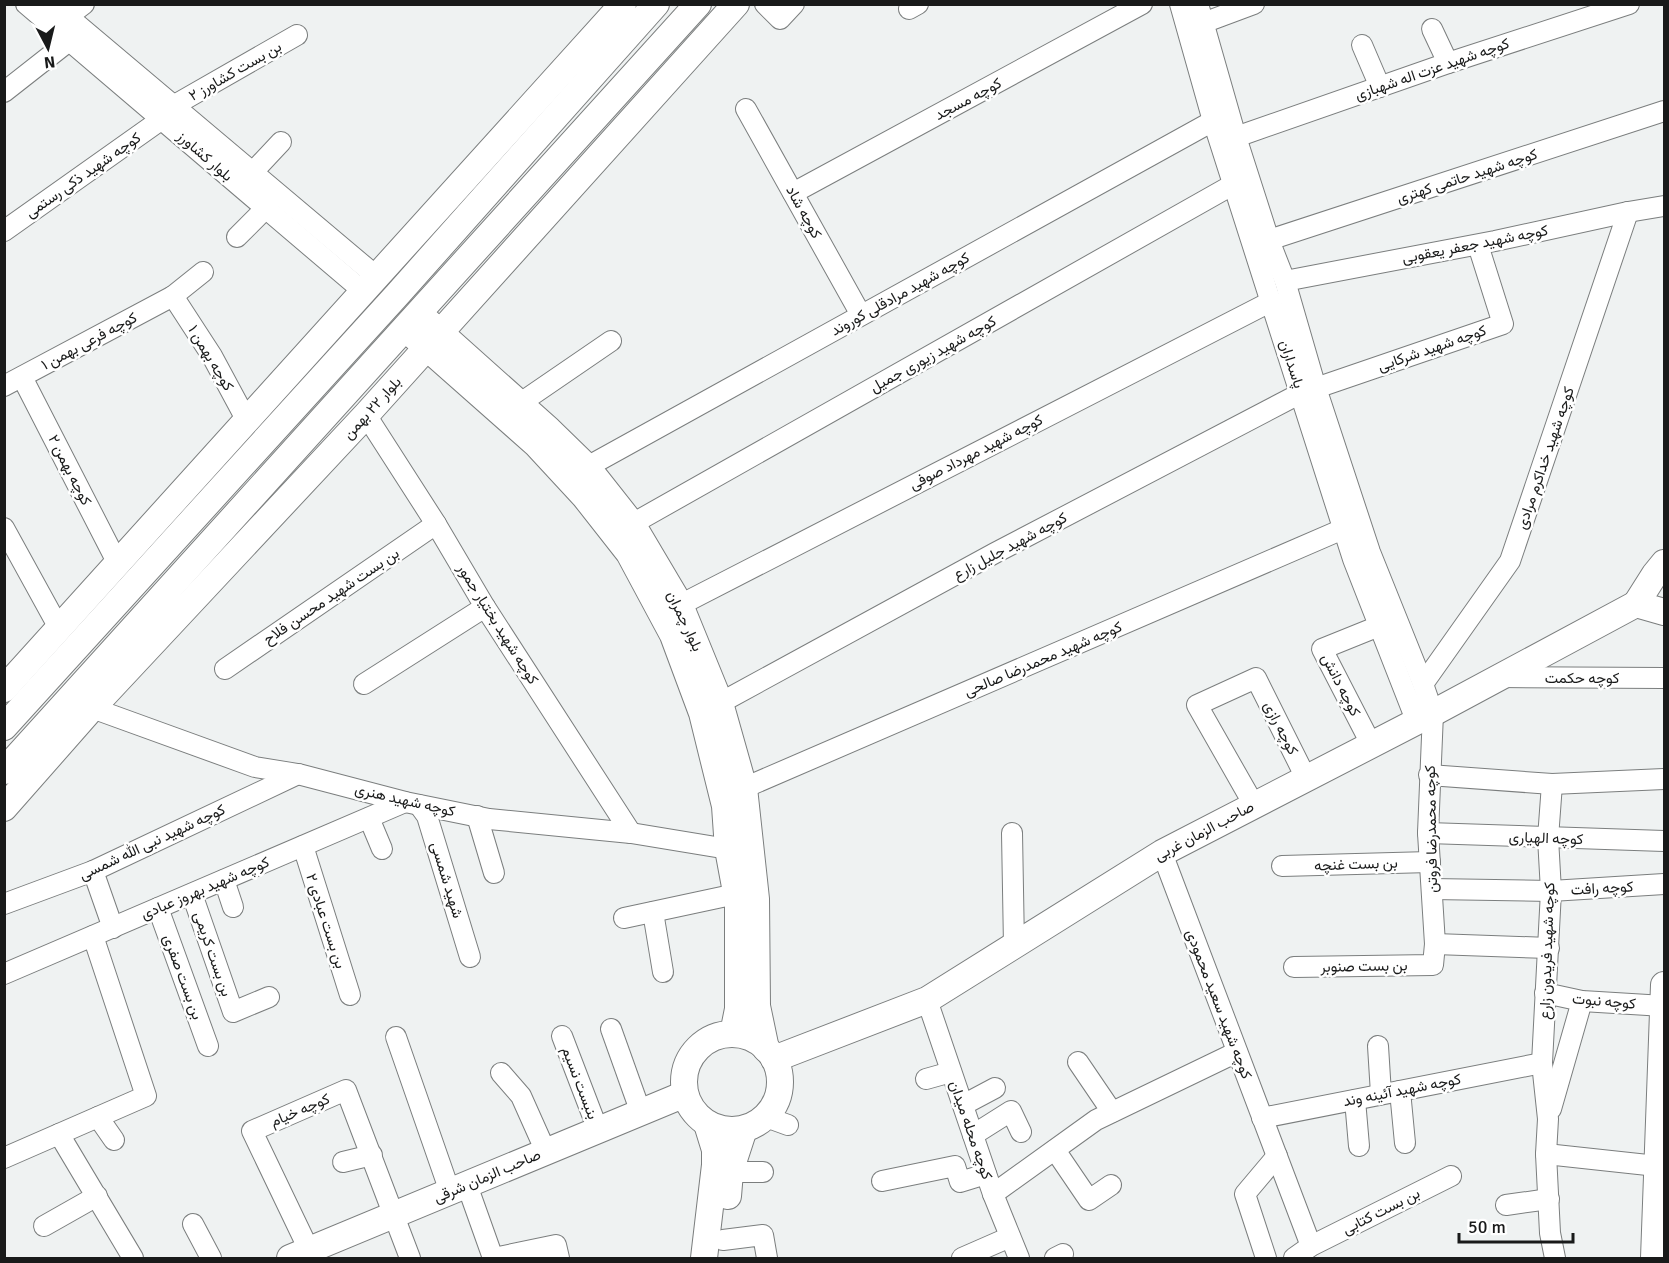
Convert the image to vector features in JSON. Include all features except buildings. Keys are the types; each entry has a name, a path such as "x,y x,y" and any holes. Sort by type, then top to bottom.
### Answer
{"main road":[{"path":"4,689 622,4"},
{"path":"4,727 390,302 656,4"},
{"name":"بلوار ۲۲ بهمن","path":"4,771 698,4"},
{"name":"بلوار ۲۲ بهمن","path":"4,808 93,708 366,415 736,4"},
{"name":"بلوار کشاورز","path":"370,284 390,302"},
{"name":"بلوار چمران","path":"390,302 434,340 519,404 587,467 632,524 680,605 720,703 744,788 756,899 757,1006 770,1054"},
{"name":"بلوار چمران","path":"434,340 585,497 629,553 673,635 702,713 725,806 728,849 738,903 738,1009 733,1034"},
{"path":"1665,563 1655,574 1636,604 1665,612"},
{"name":"صاحب الزمان غربی","path":"770,1054 927,1000 1162,853 1636,604"},
{"path":"1654,1258 1664,993"},
{"path":"722,1249 730,1172 766,1124 779,1095 780,1083 779,1070 770,1054 757,1041 733,1034 708,1040 690,1058 685,1069 683,1082 685,1094 694,1111 707,1124 719,1129 732,1131 766,1124"},
{"name":"صاحب الزمان شرقی","path":"299,1254 685,1094"},
{"path":"704,1258 715,1166 715,1150 707,1124"}],"street":[{"name":"بلوار کشاورز","path":"26,4 69,41 252,173 370,284"},
{"path":"60,11 84,4"},
{"path":"765,4 780,19 794,4"},
{"name":"کوچه مسجد","path":"793,193 1142,4"},
{"name":"پاسداران","path":"1180,4 1213,121 1272,301 1423,684 1424,717"},
{"path":"1201,14 1254,4"},
{"name":"کوچه شهید عزت اله شهبازی","path":"1236,137 1448,63 1629,4"},
{"name":"بلوار کشاورز","path":"60,11 266,208 370,284"},
{"name":"پاسداران","path":"1201,14 1236,137 1269,240 1285,281 1343,529 1379,626 1424,717"},
{"path":"1432,29 1448,63"},
{"name":"بن بست کشاورز ۲","path":"167,113 297,35"},
{"path":"4,92 69,41"},
{"path":"1362,45 1380,87"},
{"name":"کوچه شاد","path":"746,109 861,315"},
{"name":"کوچه شهید حاتمی کهتری","path":"1269,240 1665,111"},
{"name":"کوچه شهید ذکی رستمی","path":"4,231 167,113"},
{"name":"کوچه شهید مرادقلی کوروند","path":"587,467 1213,121"},
{"path":"252,173 281,142"},
{"name":"کوچه شهید زیوری جمیل","path":"632,524 1234,184"},
{"name":"کوچه شهید جعفر یعقوبی","path":"1285,281 1665,206"},
{"path":"237,237 266,208"},
{"name":"کوچه شهید خداکرم مرادی","path":"1423,684 1510,561 1628,212"},
{"name":"کوچه شهید شرکایی","path":"1309,390 1503,324 1478,244"},
{"name":"کوچه فرعی بهمن ۱","path":"13,382 173,296 203,272"},
{"name":"کوچه بهمن ۱","path":"173,296 212,356 247,421"},
{"name":"کوچه شهید مهرداد صوفی","path":"680,605 1272,301"},
{"path":"519,404 611,341"},
{"name":"کوچه بهمن ۲","path":"13,382 118,564"},
{"name":"کوچه شهید جلیل زارع","path":"720,703 995,553 1309,390"},
{"name":"کوچه شهید بختیار جمور","path":"366,415 485,606 632,833"},
{"name":"بن بست شهید محسن فلاح","path":"225,669 436,524"},
{"path":"4,528 59,628"},
{"name":"کوچه شهید محمدرضا صالحی","path":"744,788 1343,529"},
{"path":"364,684 485,606"},
{"name":"کوچه دانش","path":"1371,744 1322,649 1379,626"},
{"name":"کوچه حکمت","path":"1500,677 1665,678"},
{"name":"کوچه رازی","path":"1254,805 1197,705 1256,678 1306,778"},
{"name":"کوچه شهید هنری","path":"93,708 255,767 298,774 412,804 477,816 632,833 728,849"},
{"name":"کوچه محمدرضا فروتن","path":"1424,717 1429,775 1428,833 1432,889 1433,965"},
{"name":"کوچه شهید نبی الله شمسی","path":"4,904 93,871 298,774"},
{"path":"1429,775 1552,784 1665,779"},
{"name":"کوچه شهید فریدون زارع","path":"1552,784 1548,838 1551,891 1549,948 1542,1063 1548,1119 1546,1155 1550,1233 1555,1258"},
{"name":"کوچه شهید بهروز عبادی","path":"4,975 369,818 412,804"},
{"name":"شهید شمسی","path":"412,804 427,816 470,957"},
{"path":"477,816 494,873"},
{"path":"369,818 382,849"},
{"path":"1012,833 1014,946"},
{"name":"کوچه الهیاری","path":"1428,833 1665,841"},
{"name":"بن بست عبادی ۲","path":"303,846 350,995"},
{"name":"کوچه شهید سعید محمودی","path":"1162,853 1311,1246"},
{"name":"بن بست غنچه","path":"1282,866 1430,862"},
{"path":"93,871 113,927"},
{"path":"224,880 233,907"},
{"name":"کوچه رافت","path":"1432,889 1551,891 1665,884"},
{"name":"بن بست کریمی","path":"192,894 233,1012 269,998"},
{"path":"624,918 736,894"},
{"name":"بن بست صفری","path":"158,908 208,1046"},
{"path":"653,912 663,972"},
{"path":"4,1158 146,1096 93,936"},
{"path":"1434,944 1549,948"},
{"name":"بن بست صنوبر","path":"1294,967 1433,965"},
{"name":"کوچه نبوت","path":"1545,993 1582,1001 1664,993"},
{"name":"کوچه محله میدان","path":"927,1000 993,1194 1019,1258"},
{"name":"کوچه شهید فریدون زارع","path":"1548,1119 1582,1001"},
{"path":"611,1029 641,1113"},
{"name":"بنبست نسیم","path":"562,1036 598,1130"},
{"path":"396,1037 459,1188 493,1258 556,1245 559,1258"},
{"path":"1378,1046 1380,1094"},
{"path":"993,1194 1096,1120 1237,1052"},
{"path":"1078,1062 1112,1112"},
{"name":"کوچه شهید آئینه وند","path":"1262,1118 1542,1063"},
{"path":"926,1080 951,1072"},
{"path":"501,1073 521,1096 546,1152"},
{"path":"963,1105 995,1088"},
{"name":"کوچه خیام","path":"299,1254 252,1131 346,1090 410,1258"},
{"path":"1400,1091 1405,1143"},
{"path":"1355,1100 1359,1146"},
{"path":"973,1135 1011,1111 1021,1132"},
{"path":"98,1117 114,1140"},
{"path":"59,1134 133,1258"},
{"path":"1055,1150 1089,1200 1111,1185"},
{"path":"344,1162 372,1155"},
{"path":"1546,1155 1657,1166"},
{"path":"1266,1258 1245,1194 1277,1156"},
{"path":"882,1181 955,1166 960,1182 986,1174"},
{"path":"730,1172 763,1172"},
{"name":"بن بست کتابی","path":"1294,1258 1311,1246 1451,1176"},
{"path":"44,1226 97,1196"},
{"path":"1506,1205 1548,1199"},
{"path":"193,1224 211,1258"},
{"path":"722,1249 763,1235 767,1258"},
{"path":"962,1258 1010,1237"}]}
